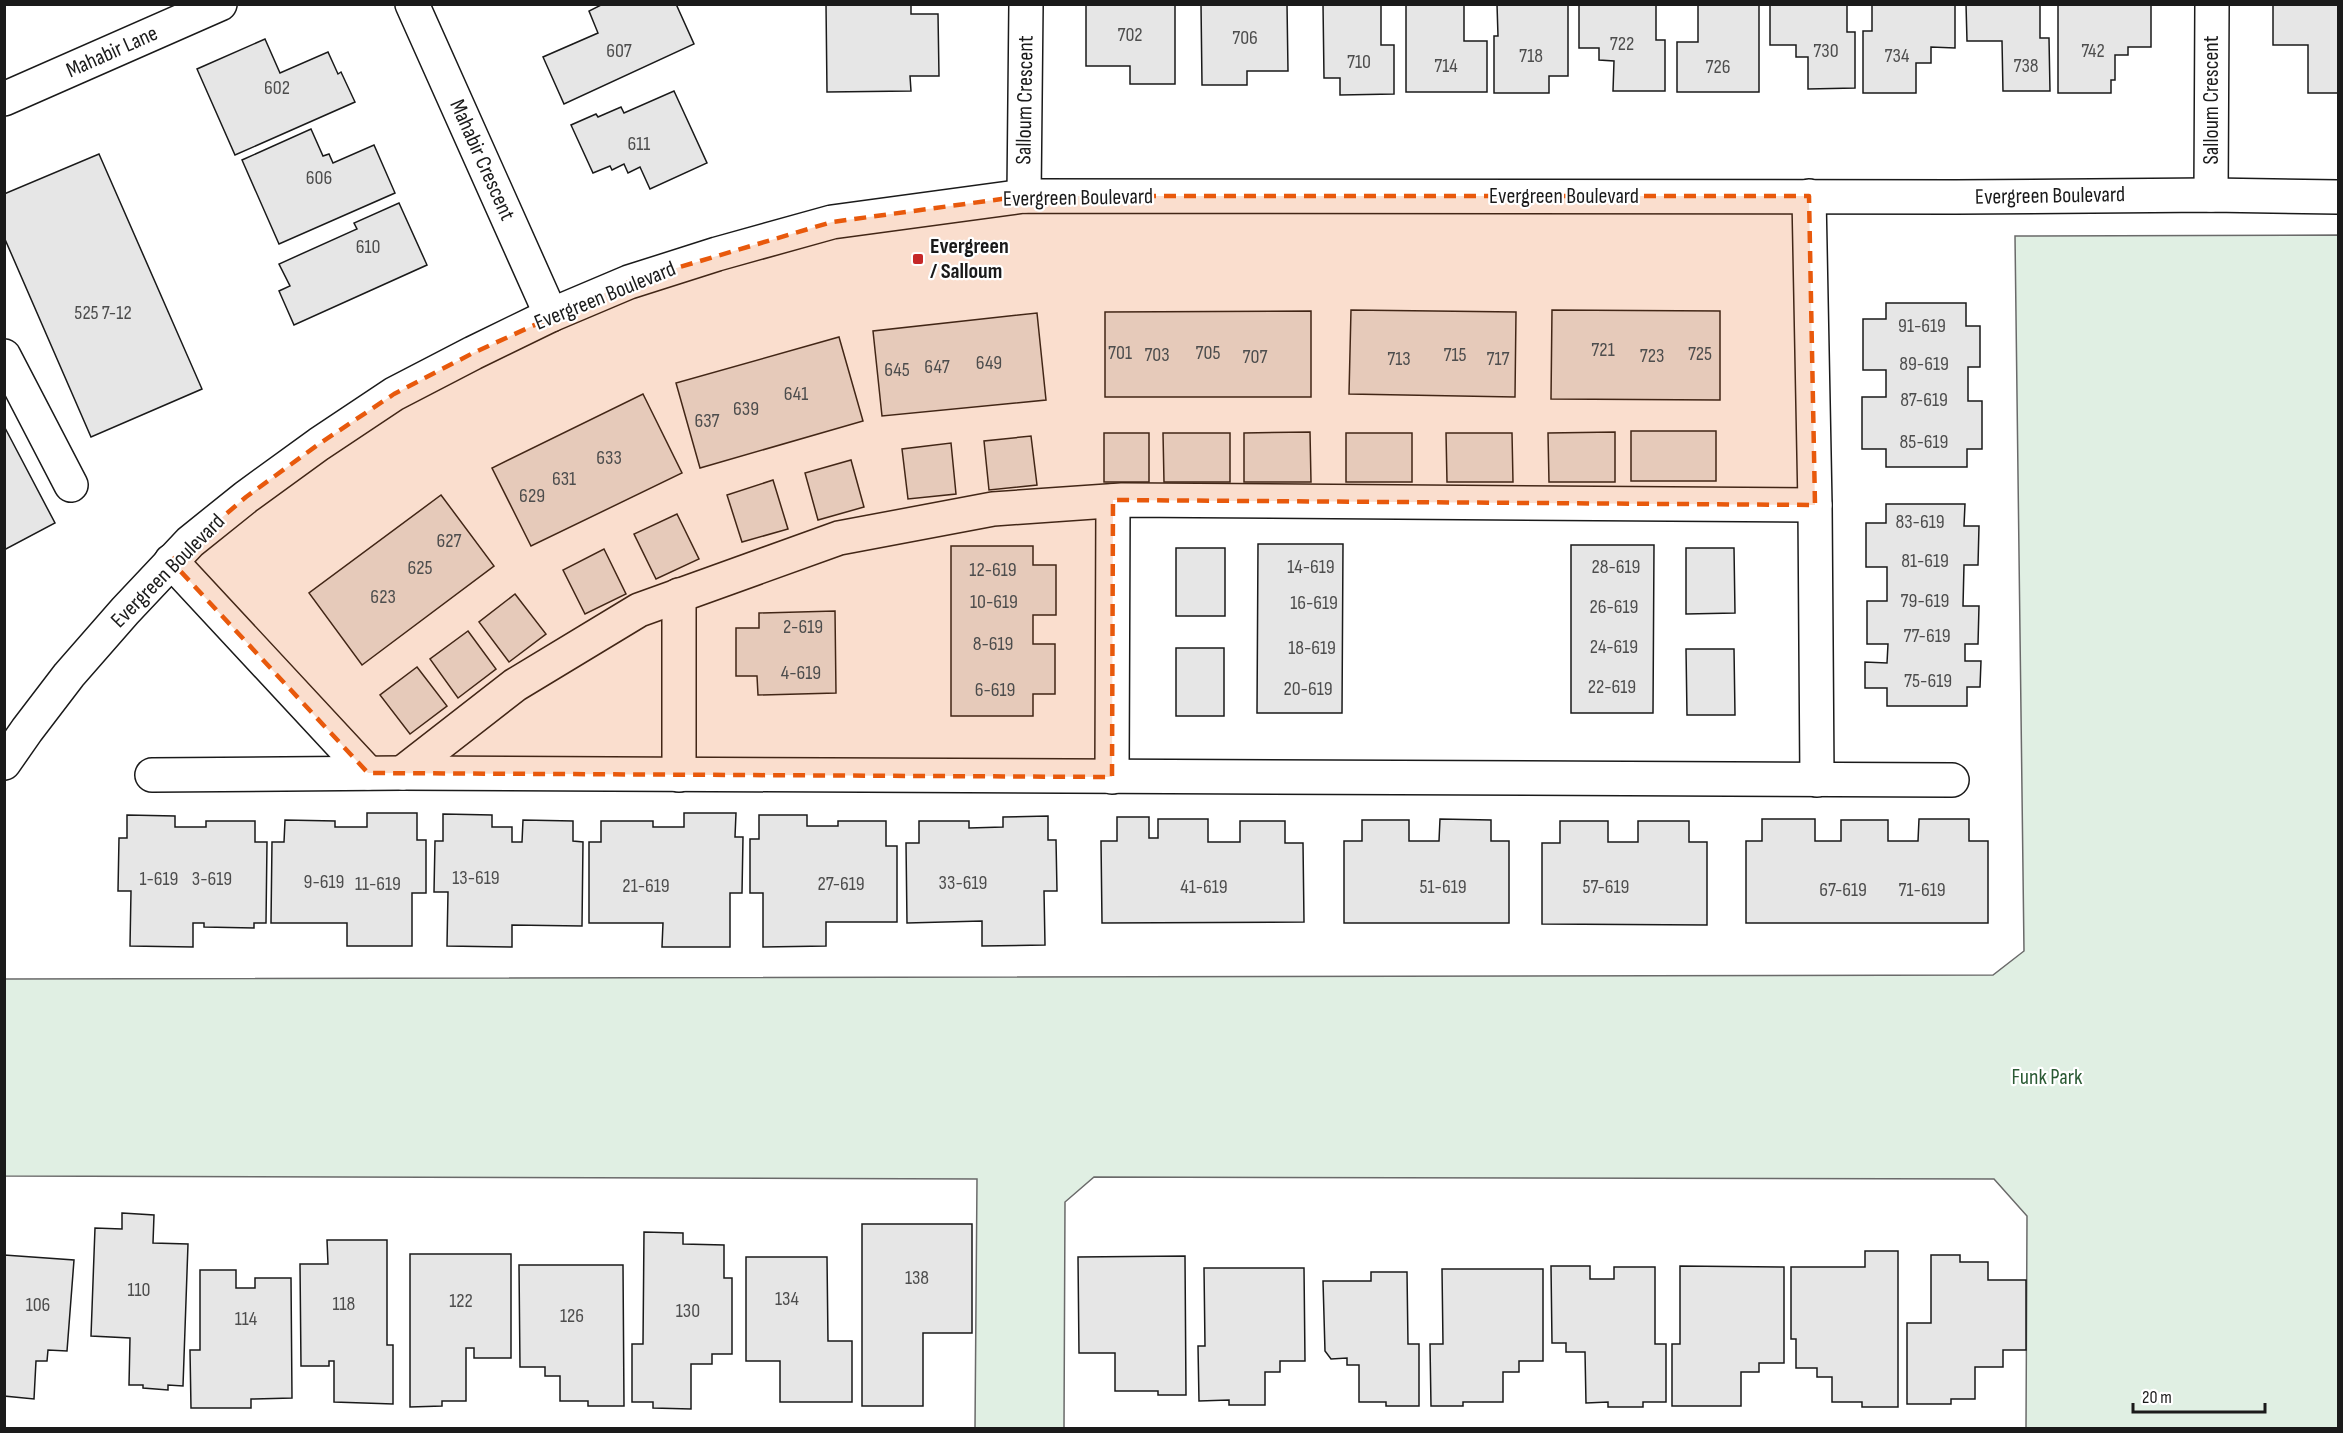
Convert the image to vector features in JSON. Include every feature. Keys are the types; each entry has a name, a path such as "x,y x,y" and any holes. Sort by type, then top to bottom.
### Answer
{"street":[{"name":"Mahabir Lane","path":"4,99 220,4"},
{"name":"Mahabir Crescent","path":"412,4 551,315"},
{"name":"Salloum Crescent","path":"1024,196 1026,4"},
{"name":"Salloum Crescent","path":"2211,195 2212,4"},
{"name":"Evergreen Boulevard","path":"4,764 69,675 190,542 246,497 319,444 394,394 551,315 629,282 717,254 832,222 1024,196 2211,195 2338,197"},
{"path":"1809,196 1817,780"},
{"path":"8,370 71,485"},
{"path":"402,773 514,684 639,610 839,538 993,509 1113,501 1815,505"},
{"path":"1112,777 1113,501"},
{"path":"171,561 368,773"},
{"path":"679,595 679,775"},
{"path":"152,775 402,773 1952,780"}],"highlighted area":[{"path":"1024,196 1809,196 1815,505 1113,500 1112,777 368,773 171,561 246,497 319,444 394,394 473,353 629,282 832,222"}],"green space":[{"name":"Funk Park","path":"2338,235 2338,1428 2026,1428 2027,1216 1994,1179 1094,1177 1065,1202 1064,1428 975,1428 977,1179 5,1176 5,979 1993,975 2024,951 2015,236"}],"building":[{"path":"603,4 676,4 694,44 564,104 543,57 598,33 589,11"},
{"path":"826,4 911,4 911,14 938,14 939,76 910,76 911,91 827,92"},
{"path":"1086,4 1175,4 1175,84 1130,84 1130,66 1086,66"},
{"path":"1201,4 1287,4 1288,71 1247,71 1247,85 1202,85"},
{"path":"1323,4 1381,4 1381,45 1394,45 1394,94 1340,95 1340,78 1324,78"},
{"path":"1406,4 1464,4 1464,41 1487,41 1487,92 1406,92"},
{"path":"1497,4 1568,4 1568,76 1549,76 1549,93 1494,93 1494,36 1498,36"},
{"path":"1579,4 1656,4 1656,40 1665,40 1665,91 1613,91 1614,61 1599,60 1599,48 1579,48"},
{"path":"1698,4 1759,4 1759,92 1677,92 1677,42 1698,42"},
{"path":"1770,4 1847,4 1847,32 1855,32 1855,88 1808,89 1808,57 1796,57 1796,45 1770,45"},
{"path":"1872,4 1955,4 1955,48 1931,47 1931,63 1916,63 1916,93 1863,93 1863,31 1872,31"},
{"path":"1966,4 2040,4 2040,38 2049,38 2050,91 2003,91 2002,41 1967,41"},
{"path":"2058,4 2151,4 2151,47 2128,47 2128,55 2115,55 2115,80 2111,80 2111,93 2058,93"},
{"path":"2273,4 2338,4 2338,93 2308,93 2308,45 2273,45"},
{"path":"265,39 280,73 328,52 338,74 341,72 355,102 235,155 197,69"},
{"path":"674,91 707,163 650,189 640,167 628,173 624,164 612,170 610,166 593,173 571,125 596,114 598,117 621,107 624,113"},
{"path":"311,129 323,156 329,154 333,163 374,145 395,193 279,244 242,160"},
{"path":"99,154 202,389 91,437 4,237 4,194"},
{"path":"399,203 427,265 294,325 279,291 290,286 279,264 357,229 354,223"},
{"path":"1886,303 1966,303 1966,326 1980,326 1980,367 1968,367 1968,401 1982,401 1982,449 1967,449 1967,467 1886,467 1886,449 1862,449 1862,397 1886,397 1886,370 1863,370 1863,319 1886,319"},
{"path":"1351,310 1516,312 1515,397 1349,394"},
{"path":"1552,310 1720,311 1720,400 1551,399"},
{"path":"1311,311 1311,397 1105,397 1105,312"},
{"path":"1037,313 1046,400 882,416 873,331"},
{"path":"839,337 863,421 700,468 676,383"},
{"path":"643,394 682,473 531,546 492,468"},
{"path":"4,426 55,523 4,550"},
{"path":"1631,431 1716,431 1716,481 1631,481"},
{"path":"1310,432 1311,482 1244,482 1244,433"},
{"path":"1615,432 1615,482 1549,482 1548,433"},
{"path":"1104,433 1149,433 1149,482 1104,482"},
{"path":"1163,433 1230,433 1230,482 1164,482"},
{"path":"1346,433 1412,433 1412,482 1346,482"},
{"path":"1446,433 1512,433 1513,482 1447,482"},
{"path":"1031,436 1037,485 989,490 984,441"},
{"path":"951,443 956,494 908,499 902,449"},
{"path":"851,460 864,507 818,520 805,473"},
{"path":"773,480 788,529 742,542 727,495"},
{"path":"441,495 494,566 362,665 309,593"},
{"path":"1886,504 1965,504 1964,526 1979,526 1978,565 1964,565 1963,606 1979,606 1978,644 1965,644 1965,661 1981,661 1980,687 1967,687 1967,706 1887,706 1887,688 1865,688 1865,662 1887,663 1888,644 1867,644 1867,601 1887,601 1887,567 1866,567 1866,523 1886,523"},
{"path":"677,514 699,559 656,579 634,534"},
{"path":"1258,544 1343,544 1342,713 1257,713"},
{"path":"1571,545 1654,545 1653,713 1571,713"},
{"path":"951,546 1033,546 1033,565 1056,565 1056,615 1033,615 1033,644 1055,644 1055,694 1033,694 1033,716 951,716"},
{"path":"1176,548 1225,548 1225,616 1176,616"},
{"path":"1686,548 1734,548 1735,613 1686,614"},
{"path":"604,549 626,594 585,614 563,570"},
{"path":"515,594 546,634 509,662 479,622"},
{"path":"835,611 836,693 758,695 757,676 736,676 736,628 759,628 759,613"},
{"path":"468,631 496,669 458,698 430,659"},
{"path":"1176,648 1224,648 1224,716 1176,716"},
{"path":"1686,649 1734,649 1735,715 1687,715"},
{"path":"417,667 447,706 410,734 380,695"},
{"path":"367,813 417,813 417,840 426,840 426,893 412,893 412,946 347,946 347,923 271,923 272,842 284,842 285,820 335,821 335,827 367,827"},
{"path":"684,813 736,813 735,837 743,837 742,893 730,893 730,947 662,947 663,923 589,923 589,842 601,842 601,821 653,821 653,827 684,827"},
{"path":"443,814 492,815 492,827 512,827 512,842 522,842 523,820 573,821 573,841 583,842 582,926 512,925 512,947 447,946 448,892 434,892 435,841 443,841"},
{"path":"127,815 175,816 175,827 206,827 206,821 255,821 255,842 267,842 266,923 254,923 254,928 204,927 204,923 193,923 193,947 130,946 131,891 118,891 119,838 127,838"},
{"path":"759,815 807,815 807,826 838,826 838,821 886,821 886,846 897,846 897,922 826,922 826,946 763,947 763,893 750,893 750,839 759,839"},
{"path":"1048,816 1048,840 1056,840 1057,891 1044,891 1045,945 982,946 982,921 907,923 906,843 919,843 919,821 969,821 969,828 1003,827 1003,817"},
{"path":"1117,817 1149,817 1149,838 1158,838 1158,819 1208,819 1208,842 1240,842 1240,821 1285,821 1285,843 1303,843 1304,922 1102,923 1101,841 1117,841"},
{"path":"1440,819 1491,820 1491,841 1509,841 1509,923 1344,923 1344,841 1362,841 1362,820 1409,820 1409,841 1439,841"},
{"path":"1762,819 1815,819 1815,841 1841,841 1841,820 1888,820 1888,841 1918,841 1919,819 1969,819 1969,841 1988,841 1988,923 1746,923 1746,841 1762,841"},
{"path":"1560,821 1608,821 1608,842 1638,842 1638,821 1689,821 1689,842 1707,842 1707,925 1542,924 1542,843 1560,843"},
{"path":"122,1213 154,1215 153,1243 188,1244 183,1386 168,1385 168,1390 129,1385 130,1338 91,1336 95,1228 122,1229"},
{"path":"862,1224 972,1224 972,1333 923,1333 923,1406 862,1406"},
{"path":"644,1232 683,1233 683,1244 724,1245 724,1278 732,1278 732,1354 712,1354 712,1364 691,1364 691,1409 653,1408 653,1402 632,1402 632,1344 643,1344"},
{"path":"327,1240 387,1240 387,1345 393,1345 393,1404 334,1402 334,1361 329,1361 329,1366 301,1366 300,1264 328,1264"},
{"path":"1865,1251 1898,1251 1898,1407 1862,1407 1862,1402 1832,1402 1832,1377 1817,1377 1817,1368 1796,1368 1796,1339 1791,1339 1791,1267 1865,1267"},
{"path":"410,1254 511,1254 511,1358 474,1358 474,1348 466,1348 466,1401 442,1401 442,1406 410,1407"},
{"path":"4,1255 74,1260 67,1351 48,1350 47,1361 36,1361 34,1399 4,1396"},
{"path":"1931,1255 1960,1255 1960,1262 1988,1262 1988,1280 2026,1280 2026,1350 2003,1350 2003,1367 1975,1367 1975,1399 1951,1399 1951,1404 1907,1404 1907,1323 1931,1323"},
{"path":"1185,1256 1186,1395 1158,1395 1158,1391 1115,1391 1115,1353 1079,1353 1078,1257"},
{"path":"746,1257 827,1257 828,1341 852,1341 852,1402 780,1402 780,1361 746,1361"},
{"path":"519,1265 623,1265 624,1406 588,1406 588,1401 560,1401 560,1376 545,1376 545,1367 520,1367"},
{"path":"1551,1266 1590,1266 1590,1279 1614,1279 1614,1267 1655,1267 1655,1344 1666,1344 1666,1402 1643,1402 1643,1407 1608,1407 1608,1402 1586,1403 1585,1352 1566,1352 1566,1343 1552,1343"},
{"path":"1680,1266 1784,1267 1784,1363 1759,1363 1759,1372 1741,1372 1741,1406 1672,1406 1672,1344 1680,1344"},
{"path":"1204,1268 1304,1268 1305,1361 1280,1361 1280,1372 1265,1372 1265,1405 1229,1405 1229,1400 1199,1401 1198,1346 1205,1346"},
{"path":"1442,1269 1543,1269 1543,1361 1519,1361 1519,1372 1503,1372 1503,1402 1463,1402 1463,1406 1431,1406 1430,1344 1443,1344"},
{"path":"200,1270 236,1270 236,1288 255,1288 255,1278 291,1278 292,1398 251,1399 251,1408 191,1408 190,1350 200,1350"},
{"path":"1371,1272 1407,1272 1408,1344 1419,1344 1419,1406 1386,1406 1386,1402 1359,1402 1359,1365 1347,1365 1347,1358 1331,1359 1325,1351 1323,1281 1371,1281"}],"place":[{"name":"Evergreen / Salloum","path":"918,259"}]}
